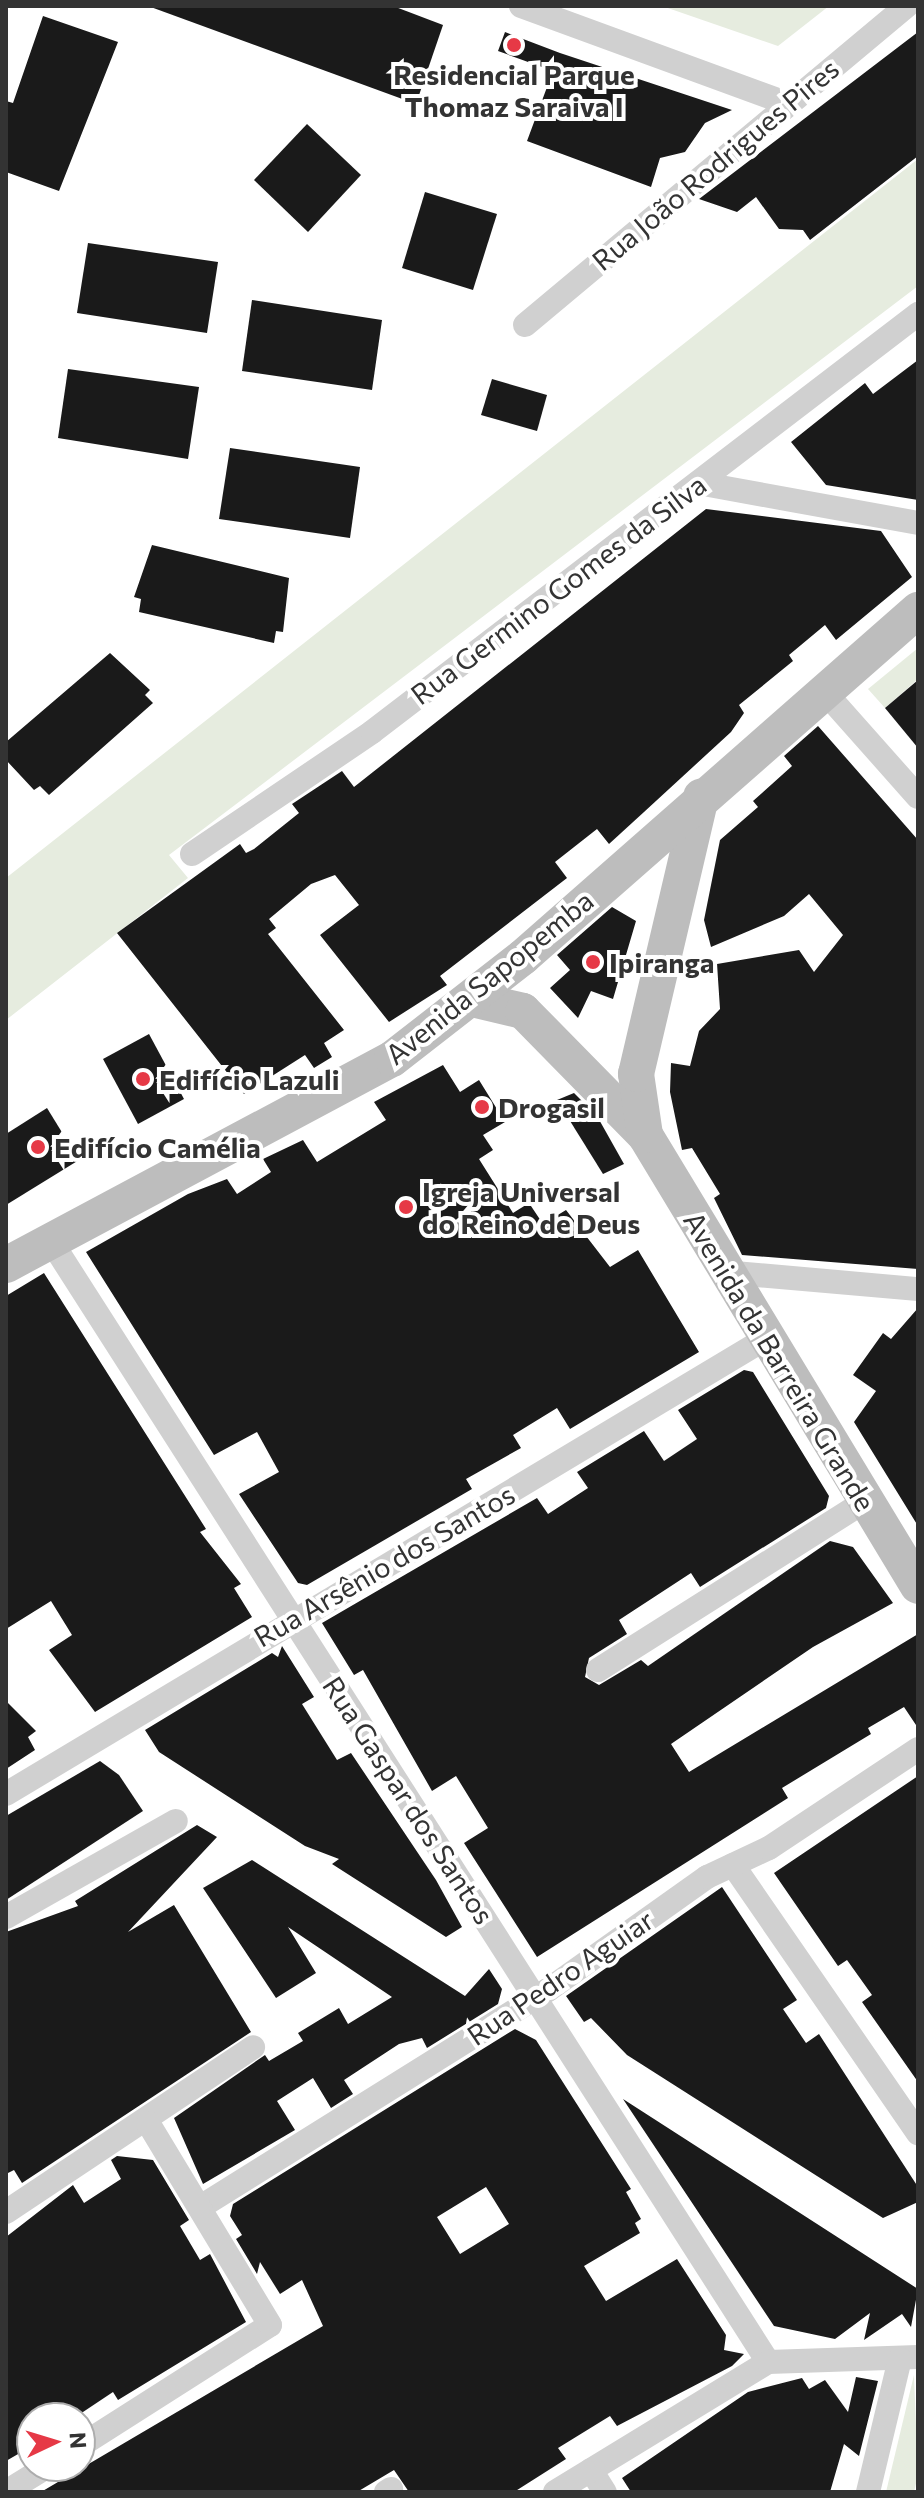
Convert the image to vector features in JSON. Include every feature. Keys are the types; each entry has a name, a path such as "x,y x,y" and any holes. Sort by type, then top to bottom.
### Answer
{"main road":[{"name":"Avenida Sapopemba","path":"6,1265 49,1238 373,1070 472,999 822,689 918,610"},
{"name":"Avenida da Barreira Grande","path":"645,1135 635,1090 639,1055 701,796"},
{"path":"638,854 666,859 682,884"},
{"path":"472,999 523,1011 523,957"},
{"name":"Avenida da Barreira Grande","path":"523,1011 645,1135 723,1272 918,1586"},
{"path":"589,1077 617,1074 639,1055"}],"street":[{"path":"521,6 784,102"},
{"name":"Rua João Rodrigues Pires","path":"525,325 784,102 907,6"},
{"name":"Rua Germino Gomes da Silva","path":"192,854 372,732 918,314"},
{"path":"698,483 918,523"},
{"path":"822,689 918,797"},
{"name":"Rua Gaspar dos Santos","path":"49,1238 768,2362"},
{"path":"723,1272 918,1289"},
{"name":"Rua Arsênio dos Santos","path":"6,1794 765,1339"},
{"path":"598,1670 865,1501"},
{"name":"Rua Pedro Aguiar","path":"202,2206 536,1997 733,1865 918,1749"},
{"path":"6,1917 176,1821"},
{"path":"733,1865 918,2133"},
{"path":"6,2212 148,2123 253,2047"},
{"path":"96,2436 268,2327 202,2206 148,2123"},
{"path":"555,2492 768,2362 909,2358 868,2492"},
{"path":"591,2470 605,2492"}],"shaded area":[{"path":"662,6 829,6 778,46"},
{"path":"918,159 918,286 169,855 188,878 6,1020 6,878"},
{"path":"918,648 918,679 885,708 868,689"},
{"path":"914,2375 918,2475 914,2492 886,2492"}],"building":[{"path":"148,6 393,6 443,25 416,104"},
{"path":"43,16 118,42 59,191 6,172 6,101 13,103"},
{"path":"505,32 732,110 705,123 685,152 660,158 651,187 527,141 553,71 498,51"},
{"path":"918,32 918,156 810,240 803,230 779,229 756,197 737,212 699,199"},
{"path":"307,124 361,175 308,232 254,180"},
{"path":"425,192 497,214 473,290 402,268"},
{"path":"88,243 218,262 207,333 77,313"},
{"path":"252,300 382,320 372,390 242,371"},
{"path":"918,360 918,500 826,485 791,442 865,383 873,394"},
{"path":"68,369 199,387 188,459 58,438"},
{"path":"492,379 547,395 537,431 481,415"},
{"path":"230,448 360,467 350,538 219,519"},
{"path":"706,509 881,531 912,577 836,640 825,625 789,655 793,661 739,705 744,713 731,732 644,812 609,844 597,829 555,862 567,878 440,976 447,985 389,1022 320,935 359,905 335,875 311,884 269,919 276,928 268,934 344,1030 324,1043 332,1057 314,1068 305,1055 244,1094 117,933 240,844 246,853 254,849 299,813 292,804 342,771 354,787"},
{"path":"152,545 289,578 283,632 276,631 274,643 139,612 141,599 134,597"},
{"path":"110,653 150,690 145,695 153,703 49,795 40,786 34,790 6,760 6,742"},
{"path":"918,680 918,748 885,708"},
{"path":"818,726 918,840 918,1269 742,1255 714,1198 720,1194 692,1148 682,1150 670,1092 671,1063 690,1066 699,1031 720,1009 717,964 799,950 814,972 843,935 809,894 784,916 711,947 704,920 720,840 758,807 753,801 792,766 784,756"},
{"name":"Ipiranga","path":"612,907 636,921 613,999 591,991 578,1018 550,988 570,970 557,955"},
{"name":"Edifício Lazuli","path":"149,1034 184,1099 138,1124 103,1059"},
{"path":"443,1065 460,1092 479,1080 505,1122 483,1135 493,1150 479,1159 513,1213 529,1203 543,1224 566,1210 610,1267 638,1250 699,1352 570,1429 557,1408 513,1435 521,1448 466,1479 472,1489 307,1585 298,1583 239,1494 279,1472 257,1432 214,1455 86,1252 188,1194 227,1179 237,1194 271,1172 263,1159 303,1140 317,1162 386,1120 374,1102"},
{"path":"574,1093 597,1116 624,1164 603,1174 557,1100"},
{"name":"Edifício Camélia","path":"47,1108 79,1160 6,1205 6,1134"},
{"path":"44,1273 206,1529 200,1532 241,1584 234,1588 252,1617 95,1712 49,1650 72,1635 51,1601 6,1629 6,1296"},
{"path":"918,1308 918,1526 854,1422 876,1391 853,1375 883,1333 891,1339"},
{"path":"744,1370 753,1372 829,1496 826,1508 700,1587 691,1573 619,1620 627,1634 589,1658 585,1677 599,1685 641,1660 648,1666 830,1541 853,1547 893,1603 813,1647 671,1744 689,1772 918,1634 918,1728 904,1707 868,1728 871,1734 782,1788 788,1798 537,1957 464,1843 488,1828 456,1776 432,1791 363,1670 354,1675 322,1623 537,1498 548,1514 588,1488 577,1472 644,1431 664,1461 697,1439 678,1410"},
{"path":"282,1646 314,1697 302,1704 337,1760 351,1753 436,1880 462,1927 446,1937 332,1864 339,1859 305,1846 159,1752 145,1730 272,1653 278,1657"},
{"path":"6,1701 36,1731 28,1737 35,1750 6,1769"},
{"path":"100,1761 119,1775 143,1811 6,1900 6,1816"},
{"path":"918,1776 918,2082 862,2002 872,1995 847,1960 838,1966 774,1873"},
{"path":"197,1825 217,1837 128,1932 174,1905 251,2032 22,2183 14,2170 6,2174 6,1932 78,1906 75,1901"},
{"path":"252,1860 465,1996 489,1969 502,1989 498,2004 427,2048 422,2038 399,2044 344,2080 353,2094 331,2108 313,2078 277,2101 295,2130 203,2184 174,2118 265,2055 269,2061 303,2041 298,2033 339,2008 348,2024 392,1997 288,1927 316,1973 276,1998 203,1888"},
{"path":"722,1887 797,2000 783,2009 806,2043 819,2034 918,2187 918,2202 883,2218 627,2055 591,2018 584,2022 566,1996"},
{"path":"515,2029 536,2040 631,2189 626,2192 641,2219 635,2223 640,2233 584,2266 606,2301 677,2259 726,2335 724,2350 744,2354 732,2366 617,2426 610,2416 558,2448 566,2459 514,2492 409,2492 394,2470 357,2492 41,2492 58,2482 96,2482 96,2460 323,2326 302,2280 280,2294 260,2262 257,2274 236,2239 242,2235 230,2216 233,2204","holes":["486,2187 509,2224 460,2254 437,2217"]},
{"path":"623,2099 918,2289 911,2327 902,2314 864,2340 870,2313 835,2339 774,2326"},
{"path":"117,2156 153,2160 189,2220 180,2226 200,2260 210,2254 246,2322 118,2400 113,2392 96,2403 16,2402 16,2455 6,2461 6,2237 73,2185 84,2203 121,2179 111,2160"},
{"path":"856,2377 878,2381 859,2456 844,2444 830,2492 631,2492 622,2478 748,2392 802,2378 809,2389 825,2380 848,2412"}],"place":[{"name":"Residencial Parque Thomaz Saraiva I","path":"514,45"},
{"name":"Ipiranga","path":"593,962"},
{"name":"Edifício Lazuli","path":"143,1079"},
{"name":"Drogasil","path":"482,1107"},
{"name":"Edifício Camélia","path":"38,1147"},
{"name":"Igreja Universal do Reino de Deus","path":"406,1207"}]}
